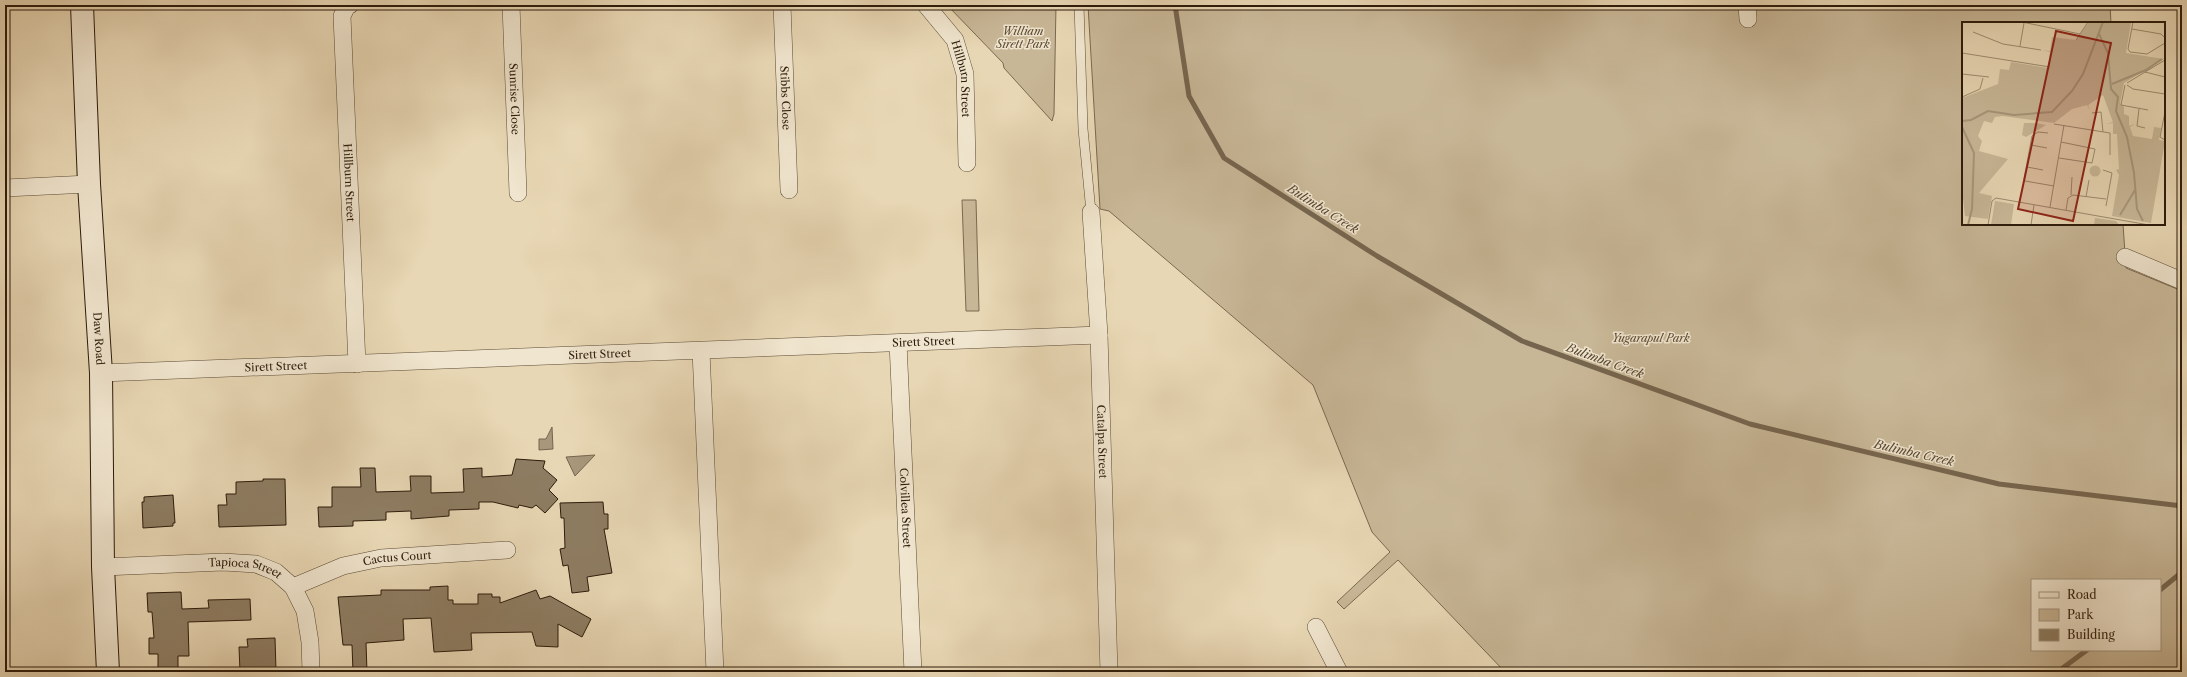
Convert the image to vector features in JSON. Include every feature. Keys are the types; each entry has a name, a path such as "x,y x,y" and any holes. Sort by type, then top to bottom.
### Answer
{"street":[{"name":"Daw Road","path":"82,5 89,184 101,373 103,567 108,672"},
{"name":"Hillburn Street","path":"350,5 347,6 342,16 357,364"},
{"name":"Sunrise Close","path":"512,5 518,193"},
{"name":"Stibbs Close","path":"782,5 789,190"},
{"name":"Hillburn Street","path":"926,5 955,40 965,74 967,163"},
{"path":"5,188 89,184"},
{"name":"Catalpa Street","path":"1091,212 1099,335 1109,672"},
{"path":"2125,257 2182,281"},
{"name":"Sirett Street","path":"101,373 1099,335"},
{"name":"Colvillea Street","path":"898,343 913,672"},
{"path":"701,351 715,672"},
{"name":"Cactus Court","path":"293,587 343,566 380,558 507,550"},
{"name":"Tapioca Street","path":"103,567 223,562 256,564 276,572 293,587 305,611 310,642 311,672"},
{"path":"1316,627 1339,672"}],"lane":[{"path":"1080,5 1083,129 1091,212"}],"green space":[{"name":"William Sirett Park","path":"947,5 1056,5 1054,114 1052,121 1004,68 1003,63"},
{"name":"Yugarapul Park","path":"1088,5 2110,5 2111,22 1962,22 1962,225 2123,225 2126,268 2182,291 2182,672 1505,672 1398,560 1344,609 1337,602 1390,552 1372,532 1313,385 1109,211 1100,209"},
{"path":"962,200 976,200 979,311 966,311"}],"shaded area":[{"path":"552,427 553,449 539,450 539,439 546,439"},
{"path":"595,455 575,476 566,457"}],"building":[{"path":"516,459 545,461 543,468 557,480 549,490 558,499 545,513 536,505 532,508 519,505 518,508 493,502 479,502 479,509 449,510 449,516 411,519 411,511 386,512 386,520 353,521 353,526 319,527 318,507 332,507 332,487 361,487 360,468 375,468 376,492 411,491 410,476 431,476 431,493 464,492 463,469 482,468 482,477 512,475"},
{"path":"263,479 285,479 286,525 219,527 218,505 227,505 226,494 236,494 236,482 263,481"},
{"path":"173,495 175,523 173,523 173,526 143,528 142,502 144,502 144,497"},
{"path":"603,502 604,514 608,514 608,529 604,529 612,573 587,577 589,591 572,593 568,565 563,566 560,549 565,548 564,518 561,518 560,503"},
{"path":"448,586 448,600 453,600 453,604 478,604 478,594 492,594 492,597 500,597 500,603 536,590 540,599 550,596 591,619 582,637 558,624 558,647 536,646 532,632 471,633 472,650 434,652 431,618 403,619 404,640 366,643 367,672 353,672 352,645 343,645 338,597 381,595 381,590 430,590 430,587"},
{"path":"181,592 182,609 209,608 208,600 250,599 251,620 188,622 189,656 178,656 178,668 158,669 158,654 149,654 149,638 154,638 152,612 148,612 147,593"},
{"path":"275,638 276,671 240,672 239,647 248,647 247,639"}],"waterway":[{"name":"Bulimba Creek","path":"1175,5 1189,96 1224,158 1377,256 1522,341 1750,424 1999,484 2182,506"},
{"path":"2161,589 2182,572"},
{"path":"2053,672 2060,670 2086,651"}]}
